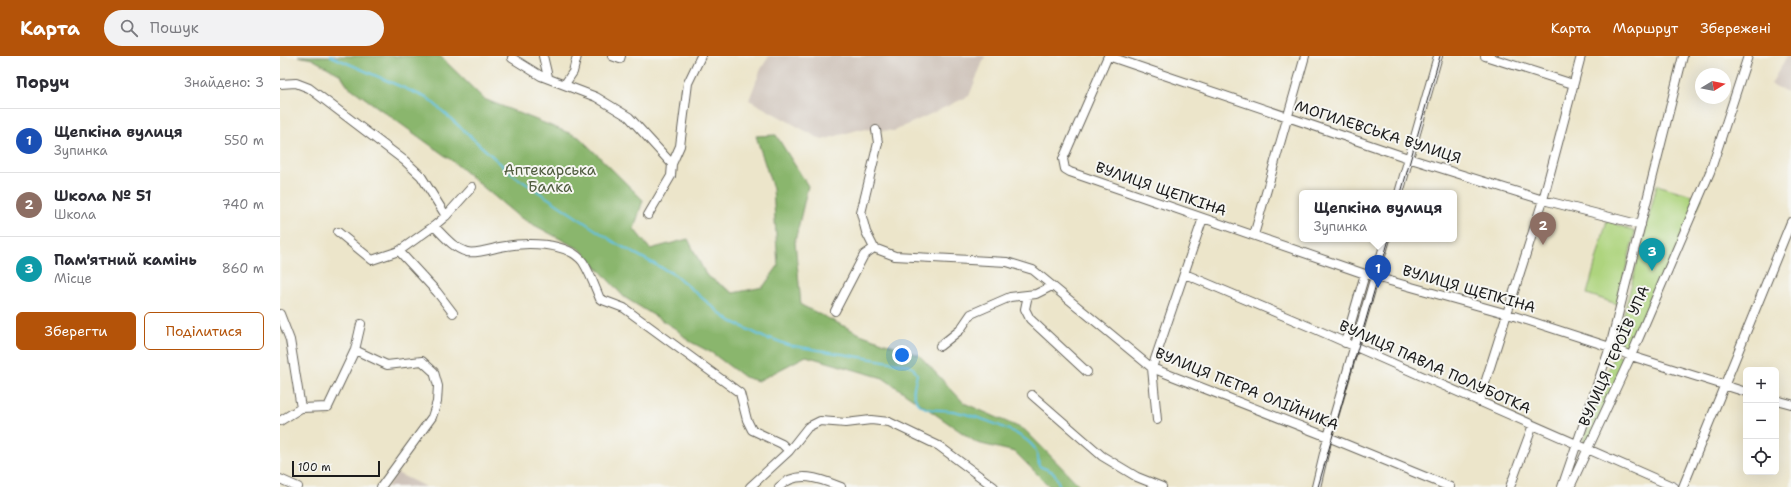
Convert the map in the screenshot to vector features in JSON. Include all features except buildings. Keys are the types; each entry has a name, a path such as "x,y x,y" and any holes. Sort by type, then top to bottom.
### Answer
{"street":[{"path":"543,56 548,77"},
{"path":"565,84 573,72 577,56"},
{"path":"612,56 620,59 621,56"},
{"path":"648,215 671,176 672,164 680,146 688,83 701,56"},
{"name":"МОГИЛЕВСЬКА ВУЛИЦЯ","path":"1108,56 1409,158 1543,200 1641,225"},
{"name":"ВУЛИЦЯ ЩЕПКІНА","path":"1108,56 1062,159 1062,164 1065,169 1070,172 1365,274 1508,314 1610,347 1631,356 1725,387 1743,391"},
{"path":"1254,236 1305,56"},
{"path":"1400,190 1438,56"},
{"path":"1485,56 1573,84"},
{"path":"1479,402 1543,200 1581,56"},
{"name":"ВУЛИЦЯ ГЕРОЇВ УПА","path":"1562,487 1610,347 1683,56"},
{"name":"ВУЛИЦЯ ГЕРОЇВ УПА","path":"1570,487 1631,356 1710,172 1748,56"},
{"path":"512,58 541,76 548,77 596,97 629,117 672,164"},
{"path":"280,84 296,83 309,88 405,161 421,176 446,216"},
{"path":"834,311 864,255 874,248 866,232 861,213 878,143 876,130"},
{"path":"338,232 372,260 399,251 446,216 472,187"},
{"path":"1157,420 1152,368 1203,218"},
{"path":"1683,487 1791,222"},
{"path":"434,226 457,248 469,253 519,243 551,246 566,249 576,254 584,263 600,299 624,308 740,393 747,420 752,430 782,444 789,451"},
{"path":"1316,487 1328,437 1385,242"},
{"name":"ВУЛИЦЯ ПЕТРА ОЛІЙНИКА","path":"874,248 895,256 1007,262 1033,270 1152,368 1450,487"},
{"path":"399,251 437,292 453,313"},
{"name":"ВУЛИЦЯ ПАВЛА ПОЛУБОТКА","path":"1185,274 1674,487"},
{"path":"1345,343 1365,274"},
{"path":"940,346 960,330 971,314 1010,297 1036,294 1052,286"},
{"path":"1028,295 1025,309 1030,319 1087,372"},
{"path":"280,314 290,340 301,408"},
{"path":"280,421 301,408 328,407 355,350 361,324"},
{"path":"355,350 387,365 422,361 434,372 438,386 437,402 432,417 381,487"},
{"path":"1032,395 1102,456 1137,477 1162,487"},
{"path":"1779,401 1791,404"},
{"path":"750,487 789,451 808,428 820,421 846,423 871,420 889,422 939,446 994,487"},
{"path":"1510,487 1533,425"},
{"path":"779,487 791,478 805,477 826,481 841,487"},
{"path":"280,479 298,487"}],"shaded area":[{"path":"769,56 985,56 969,96 894,131 861,129 822,140 749,100 761,69"},
{"path":"1787,56 1791,56 1791,94 1771,84"},
{"path":"397,473 426,487 387,487"}],"green space":[{"name":"Аптекарська Балка","path":"298,56 440,56 484,99 579,137 643,200 634,229 650,249 688,239 706,275 733,293 763,287 778,266 773,189 756,136 776,135 808,186 795,241 801,305 860,334 919,355 964,403 1025,430 1081,487 1050,487 1015,452 977,443 883,378 806,356 758,381 744,377 712,353 689,341 676,329 624,297 581,250 519,217 451,160 348,86 341,75 312,59"},
{"path":"1657,185 1702,198 1629,350 1618,346 1617,341"},
{"path":"1607,220 1635,232 1617,304 1587,294"},
{"path":"1614,354 1626,359 1587,443 1583,441"}],"waterway":[{"path":"331,56 429,99 513,175 617,244 675,275 727,319 769,340 770,338 788,345 908,365 913,368 917,374 914,395 918,403 927,408 953,411 986,420 1022,437 1031,444 1036,451 1039,466 1053,472 1060,487"}],"tram line":[{"path":"1402,190 1440,56"},
{"path":"1318,487 1388,242"}],"place":[{"name":"Школа № 51","path":"1543,245"},
{"name":"Пам'ятний камінь","path":"1652,271"},
{"name":"Щепкіна вулиця","path":"1378,288"}]}
